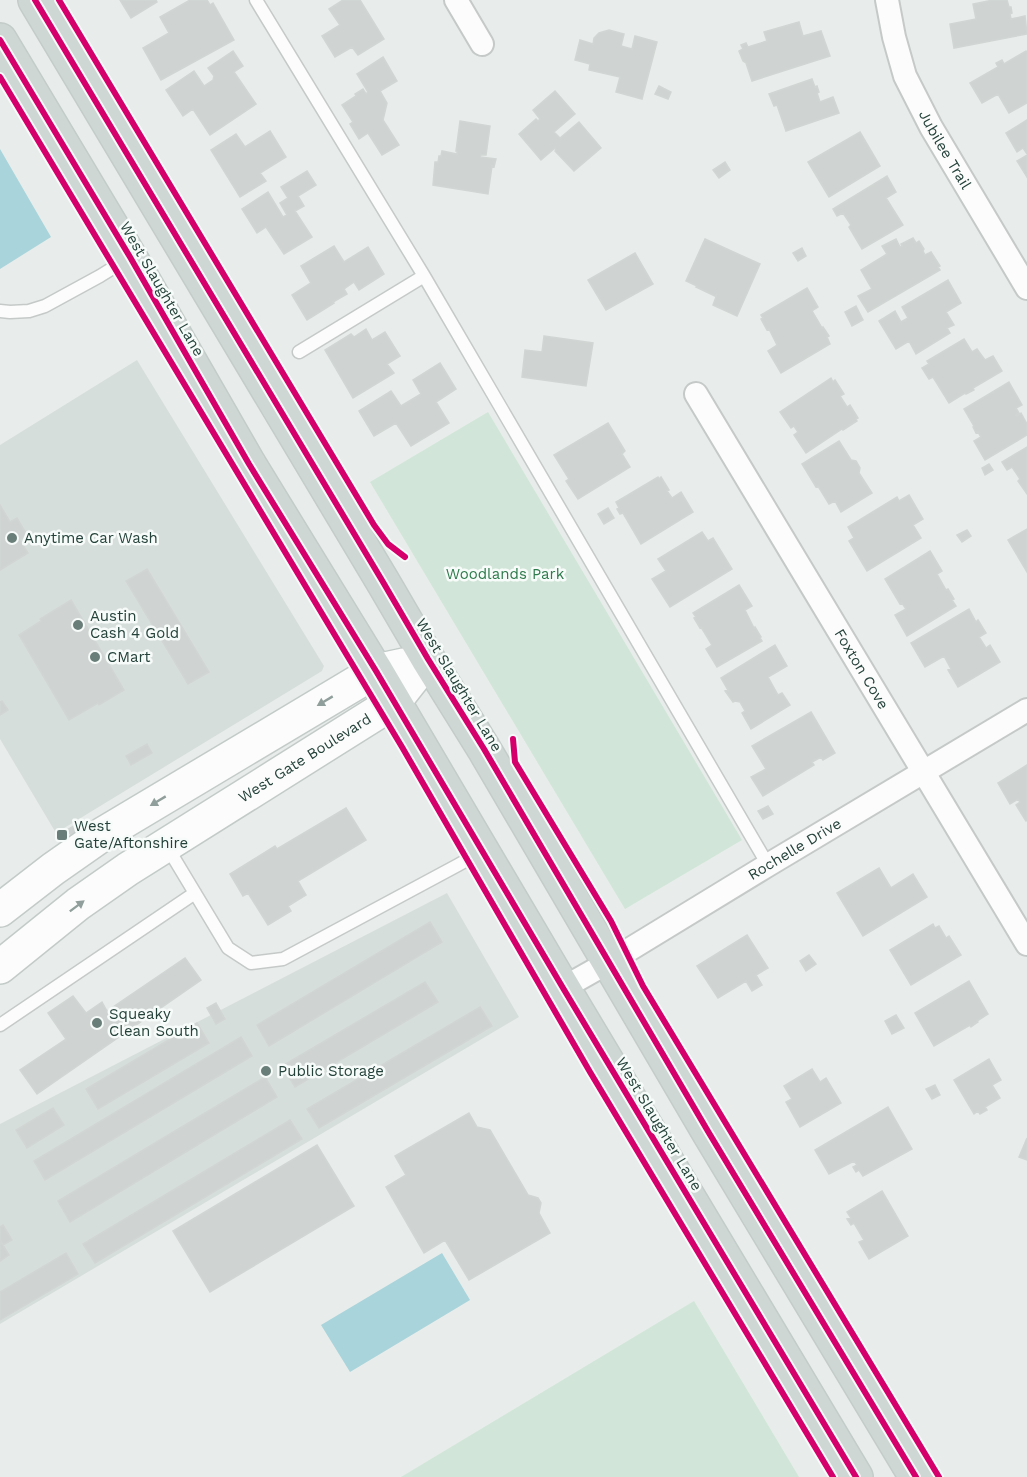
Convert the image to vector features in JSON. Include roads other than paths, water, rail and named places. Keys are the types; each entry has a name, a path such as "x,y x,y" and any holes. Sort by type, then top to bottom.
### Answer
{"main road":[{"name":"West Slaughter Lane","path":"35,0 484,749 709,1133 916,1477"},
{"name":"West Slaughter Lane","path":"0,40 130,257 249,464 376,671 856,1477"},
{"path":"0,910 103,834 376,671 428,659"},
{"name":"West Gate Boulevard","path":"0,967 78,904 128,869 394,702 428,659"}],"street":[{"path":"456,0 482,44"},
{"name":"Jubilee Trail","path":"887,0 894,37 906,76 931,127 1027,288"},
{"name":"Foxton Cove","path":"696,394 1027,944"},
{"name":"Rochelle Drive","path":"563,988 609,963 1027,710"}],"lane":[{"path":"256,0 424,276 768,865"},
{"path":"0,311 30,311 45,306 130,257"},
{"path":"298,352 424,276"},
{"path":"166,845 228,948 251,963 283,959 482,851"},
{"path":"0,1025 195,893"}],"water":[{"path":"0,149 51,237 0,269"},
{"path":"442,1253 470,1300 350,1372 321,1325"}],"place":[{"name":"Anytime Car Wash","path":"12,538"},
{"name":"Austin Cash 4 Gold","path":"78,625"},
{"name":"CMart","path":"95,657"},
{"name":"West Gate/Aftonshire","path":"62,835"},
{"name":"Squeaky Clean South","path":"97,1023"},
{"name":"Public Storage","path":"266,1071"}],"park label":[{"name":"Woodlands Park","path":"505,574"}]}
